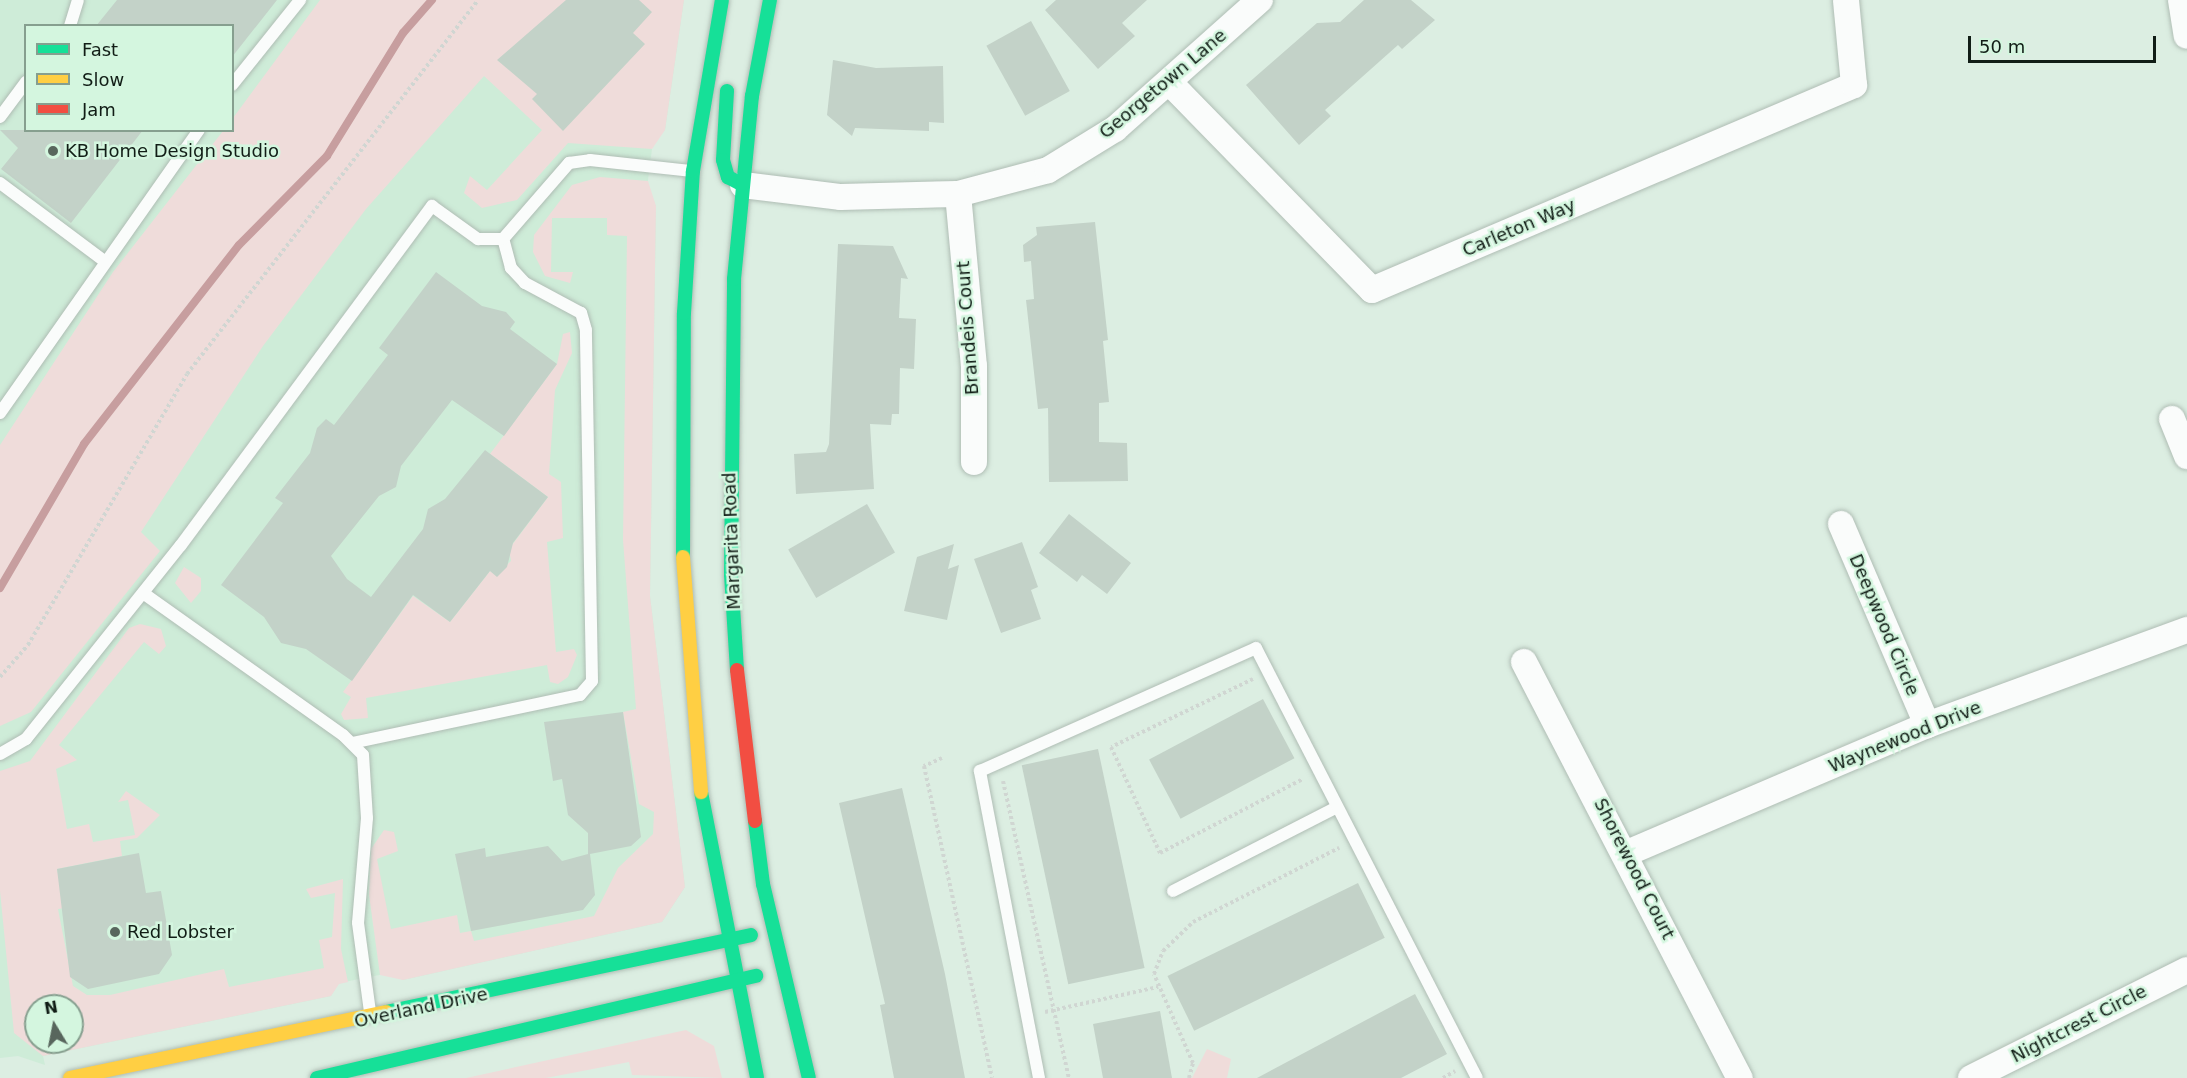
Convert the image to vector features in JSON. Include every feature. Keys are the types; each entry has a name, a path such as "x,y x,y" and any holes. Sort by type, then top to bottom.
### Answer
{"main road":[{"path":"722,0 693,171 684,313 686,667 701,792 736,981 757,1078"},
{"name":"Margarita Road","path":"770,0 743,186 734,279 731,574 739,698 770,931 809,1078"},
{"path":"729,70 723,160 728,177 743,186"},
{"name":"Overland Drive","path":"70,1078 372,1019 770,931"},
{"path":"317,1078 781,971"}],"street":[{"name":"Georgetown Lane","path":"743,186 841,197 958,194 1048,170 1115,129 1170,83 1260,0"},
{"name":"Carleton Way","path":"1170,83 1372,290 1854,84 1845,0"},
{"path":"2181,0 2187,36"},
{"name":"Brandeis Court","path":"958,194 974,366 974,462"},
{"path":"2172,418 2187,456"},
{"name":"Deepwood Circle","path":"1841,524 1927,725"},
{"name":"Waynewood Drive","path":"1627,853 1927,725 2187,630"},
{"name":"Shorewood Court","path":"1524,662 1627,853 1740,1078"},
{"name":"Nightcrest Circle","path":"1971,1078 2187,969"}],"lane":[{"path":"71,24 78,0"},
{"path":"234,82 300,0"},
{"path":"0,117 24,85"},
{"path":"0,413 104,260 198,132"},
{"path":"503,239 569,163 590,160 693,171"},
{"path":"0,183 104,260"},
{"path":"0,754 26,739 143,593 432,206 478,238 503,239"},
{"path":"352,743 580,694 592,681 586,330 581,313 525,283 511,268 503,239"},
{"path":"143,593 352,743 368,768 358,923 372,1019"},
{"path":"1039,1078 980,771 1256,648 1352,841 1477,1078"},
{"path":"1173,891 1335,807"},
{"path":"386,1062 390,1078"}],"path":[{"path":"0,677 28,645 187,374 478,0"},
{"path":"1268,672 1111,747 1161,854 1317,772"},
{"path":"942,758 924,766 992,1078"},
{"path":"996,764 1056,1010 1069,1078"},
{"path":"1189,1078 1193,1062 1158,987 1157,963 1175,936 1352,841"},
{"path":"1028,1016 1158,987"}],"shaded area":[{"path":"0,0 684,0 665,130 653,141 647,188 656,206 650,596 685,887 662,922 403,980 389,973 339,983 331,996 84,1047 84,994 24,994 24,1054 53,1054 43,1056 45,1065 18,1056 0,1058"},
{"path":"320,0 684,0 665,130 652,149 568,143 517,200 482,208 464,193 470,176 487,190 542,130 484,76 366,209 263,346 141,532 160,551 31,712 0,726 0,445 113,272 222,132 234,132 234,117"},
{"path":"600,177 648,181 656,206 650,596 685,887 662,922 403,980 380,975 369,895 371,849 384,830 394,832 398,851 377,859 391,929 457,915 460,933 471,931 474,941 594,916 618,868 653,834 654,812 639,804 623,712 636,709 623,540 627,236 607,235 607,218 552,218 551,272 573,272 570,283 545,276 533,252 534,235 572,185"},
{"path":"570,332 572,353 555,390 549,474 561,482 563,538 547,542 556,652 574,649 577,655 568,677 558,684 550,682 547,665 366,698 368,718 344,720 341,714 351,697 343,692 413,596 450,622 490,571 496,575 511,561 509,549 548,497 490,454 557,364 563,334"},
{"path":"184,567 201,578 201,591 191,603 175,583"},
{"path":"140,624 161,629 166,646 159,654 144,642 59,745 77,760 56,769 67,829 89,824 93,842 135,835 128,800 118,802 126,791 160,815 137,838 120,841 122,856 57,869 65,908 58,909 73,986 87,995 110,995 224,969 229,987 324,968 319,940 332,937 335,893 311,898 306,889 343,879 341,949 348,982 339,984 331,996 84,1047 84,994 24,994 24,1041 14,1033 0,891 0,771 30,761 129,628"},
{"path":"686,1030 714,1046 722,1078 632,1075 629,1062 546,1078 466,1078"},
{"path":"1207,1049 1231,1059 1227,1078 1192,1078"}],"building":[{"path":"117,0 277,0 234,54 234,24 98,24"},
{"path":"566,0 639,0 652,12 633,33 645,44 563,131 532,99 537,94 497,60"},
{"path":"1056,0 1147,0 1122,23 1135,36 1098,69 1045,10"},
{"path":"1364,0 1411,0 1435,20 1402,49 1398,45 1325,110 1331,116 1299,145 1246,85 1317,23 1340,22"},
{"path":"1031,21 1070,91 1025,116 986,46"},
{"path":"833,60 876,68 943,66 944,123 929,122 929,131 855,128 852,136 827,115"},
{"path":"0,130 141,132 71,223 1,169 18,148"},
{"path":"1095,222 1108,340 1103,341 1109,402 1099,403 1099,442 1127,443 1128,481 1049,482 1048,408 1038,409 1026,300 1034,299 1031,261 1024,262 1023,245 1037,235 1036,227"},
{"path":"838,244 893,246 908,279 901,278 899,318 916,319 914,369 900,368 899,414 892,414 891,425 870,424 874,489 796,494 794,454 826,452 829,444"},
{"path":"436,272 482,306 506,312 515,322 510,329 557,364 504,436 452,400 401,466 396,487 379,496 331,556 347,579 371,597 423,529 428,509 445,499 485,450 548,497 513,543 507,567 497,577 490,571 450,622 413,595 352,681 306,649 281,643 264,617 221,585 283,503 275,498 310,453 317,428 326,419 334,425 388,355 379,348"},
{"path":"867,504 895,552 816,598 788,550"},
{"path":"1069,514 1131,563 1107,594 1082,575 1077,582 1039,553"},
{"path":"1022,542 1038,587 1031,590 1041,619 1001,633 974,559"},
{"path":"954,544 948,569 959,565 947,620 904,611 917,557"},
{"path":"1263,699 1294,758 1181,819 1149,760"},
{"path":"623,712 641,837 631,846 590,854 595,895 583,910 471,931 455,854 485,848 486,857 548,846 562,861 588,854 588,833 568,815 562,779 553,781 544,722"},
{"path":"1098,749 1145,968 1068,984 1022,765"},
{"path":"902,788 945,974 965,1078 894,1078 880,1005 885,1004 839,803"},
{"name":"Red Lobster","path":"139,853 146,893 161,891 172,955 159,974 88,989 70,977 57,869"},
{"path":"1358,883 1385,938 1194,1031 1167,976"},
{"path":"1415,994 1447,1054 1401,1078 1257,1078"},
{"path":"1160,1011 1172,1078 1103,1078 1093,1024"}],"waterway":[{"path":"0,588 84,444 239,245 327,156 403,33 432,0"}],"traffic: fast":[{"path":"683,557 684,313 693,171 722,0"},
{"path":"737,670 731,574 734,279 752,96 770,0"},
{"path":"727,91 723,160 728,177 743,185"},
{"path":"701,792 757,1078"},
{"path":"755,821 763,884 809,1078"},
{"path":"386,1012 751,935"},
{"path":"317,1078 756,976"}],"traffic: slow":[{"path":"683,557 701,792"},
{"path":"70,1078 386,1012"}],"traffic: jam":[{"path":"737,670 755,821"}],"place":[{"name":"KB Home Design Studio","path":"53,151"},
{"name":"Red Lobster","path":"115,932"}]}
